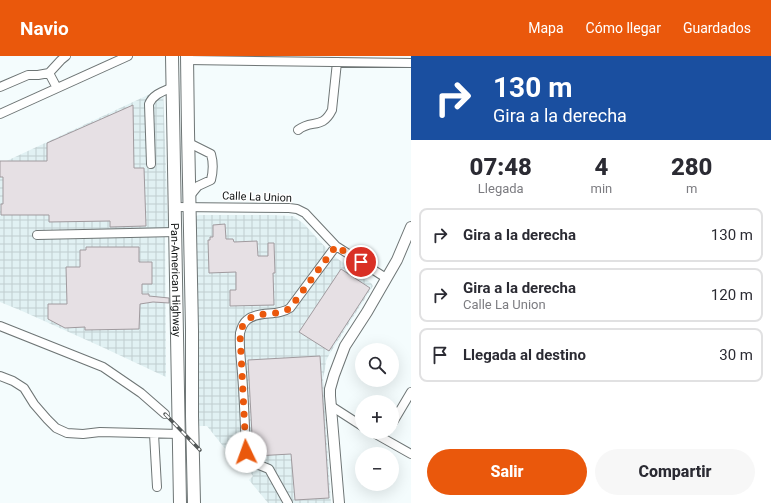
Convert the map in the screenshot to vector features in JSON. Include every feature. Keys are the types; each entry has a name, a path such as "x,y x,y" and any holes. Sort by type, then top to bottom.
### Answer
{"highway":[{"name":"Pan-American Highway","path":"172,56 180,503"},
{"name":"Pan-American Highway","path":"187,58 194,503"},
{"path":"174,174 180,181 185,180 189,175"},
{"path":"175,213 184,211 188,213 190,208"}],"main road":[{"path":"339,503 330,389 345,346 367,312 397,260 411,227"}],"street":[{"path":"0,87 28,75 49,73 66,56"},
{"path":"0,114 128,56"},
{"path":"187,58 233,58 337,62 400,60 411,63"},
{"path":"298,130 302,126 323,122 329,116 332,110 337,62"},
{"path":"49,73 57,88"},
{"path":"151,164 149,104 151,99 157,94 173,87"},
{"path":"190,208 198,186 211,180 212,176 211,154 193,145"},
{"name":"Calle La Union","path":"190,208 296,209 305,214 336,246 386,278"},
{"path":"37,235 176,232"},
{"path":"288,503 269,469 254,463 248,458 246,452 240,334 241,328 251,317 260,314 281,313 290,308 336,246"},
{"path":"0,326 103,367 141,393 165,414"},
{"path":"0,376 24,388 34,404 47,420 56,428 67,433 83,434 100,432 179,434"},
{"path":"399,412 411,392"},
{"path":"331,406 355,421"},
{"path":"154,434 157,487"},
{"path":"390,439 411,454"}],"shaded area":[{"path":"163,88 168,228 165,228 166,377 0,302 0,164"},
{"path":"196,216 293,216 304,224 328,250 324,255 330,261 334,256 373,286 326,361 323,378 331,503 268,503 249,480 253,476 250,472 234,460 207,426 199,426 195,219"}],"building":[{"path":"133,105 134,168 144,168 146,226 110,227 110,221 49,222 49,215 1,215 1,204 3,204 3,177 0,177 0,161 47,161 47,143"},
{"path":"225,224 226,239 233,239 234,242 257,241 258,256 268,256 268,243 274,243 274,305 230,306 230,290 236,290 236,272 209,273 208,240 210,240 210,237 213,237 213,225"},
{"path":"86,247 139,247 139,262 152,262 152,284 142,284 142,294 169,298 169,303 153,302 140,304 139,329 85,330 85,327 65,328 48,319 48,304 67,304 66,267 80,267 80,250 86,250"},
{"path":"341,269 370,288 329,351 299,332"},
{"path":"320,356 329,498 295,500 291,454 255,456 253,453 248,360"}],"railway":[{"path":"165,414 200,450"}],"route":[{"path":"246,452 240,334 241,328 251,317 260,314 281,313 290,308 336,246 361,262"}]}
